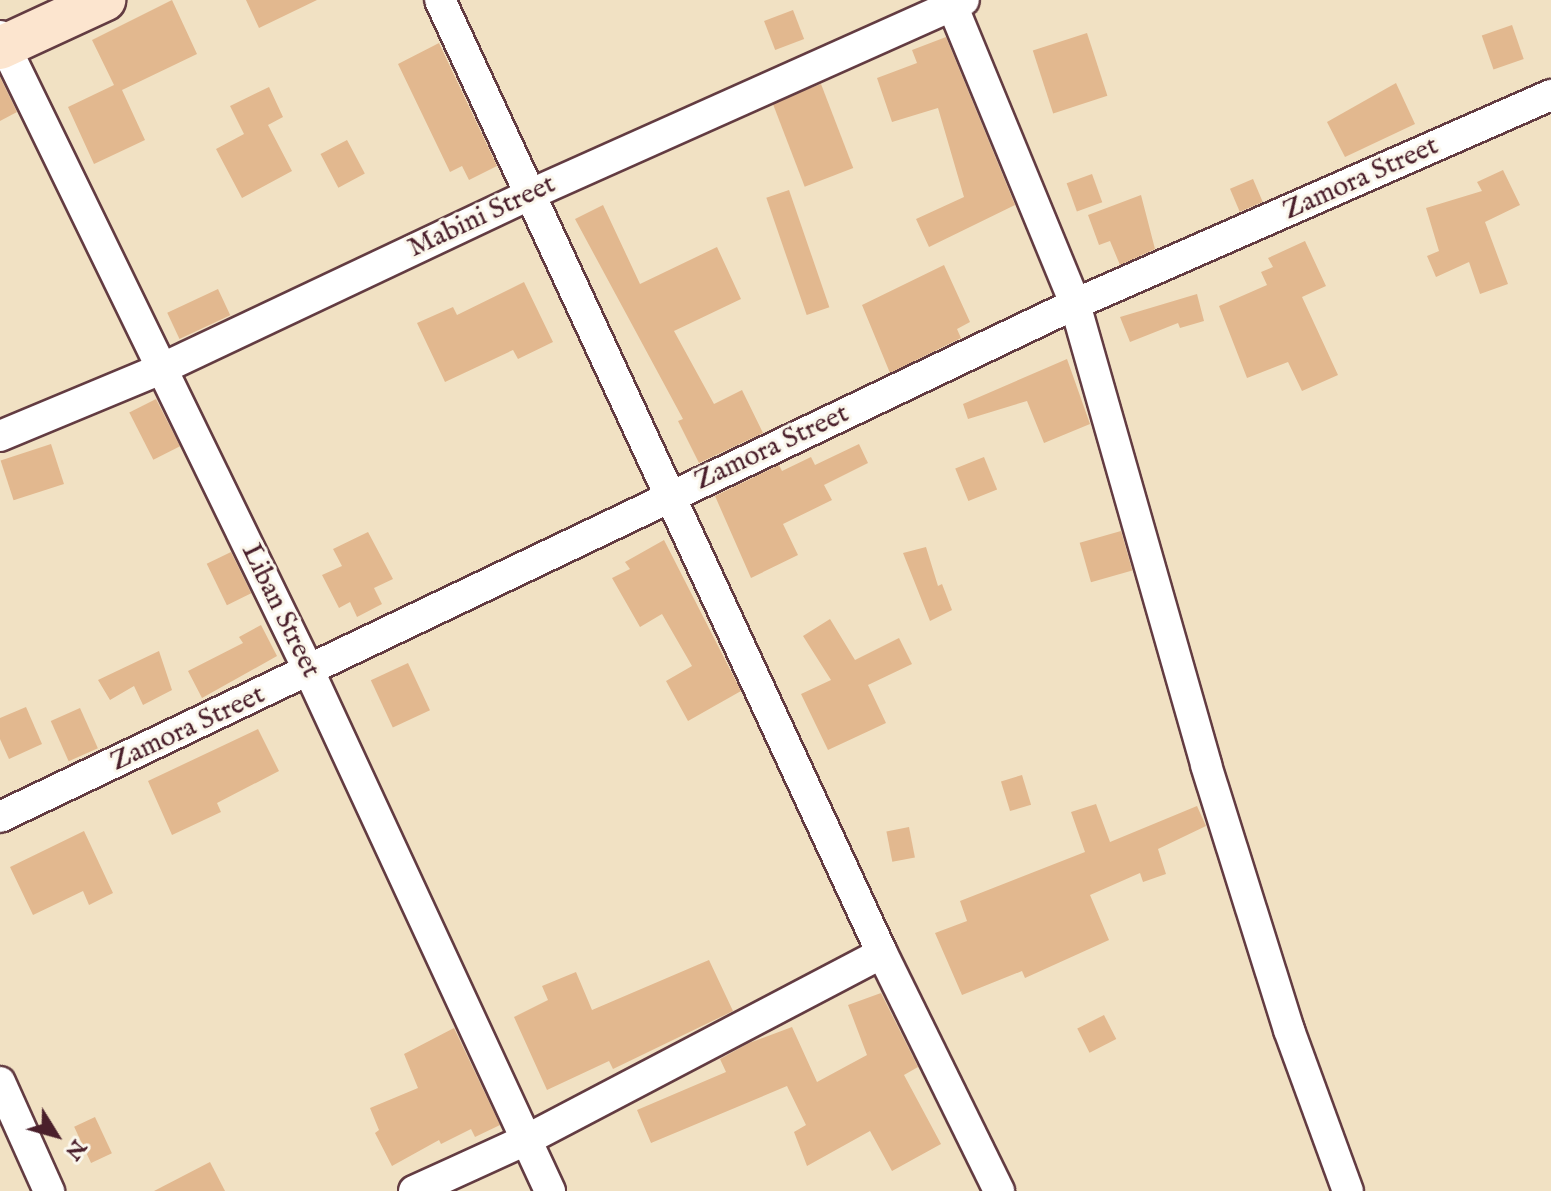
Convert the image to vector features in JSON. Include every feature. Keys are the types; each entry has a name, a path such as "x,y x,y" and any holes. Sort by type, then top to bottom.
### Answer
{"main road":[{"path":"2,43 104,0"}],"street":[{"path":"440,0 882,953 999,1191"},
{"path":"955,2 1075,304 1206,765 1289,1030 1348,1191"},
{"name":"Mabini Street","path":"0,436 161,369 531,194 955,2"},
{"name":"Liban Street","path":"2,43 309,671 550,1191"},
{"name":"Zamora Street","path":"0,817 1075,304 1551,95"},
{"path":"414,1191 526,1140 882,953"},
{"path":"0,1082 49,1191"}],"building":[{"path":"172,0 197,54 122,90 145,140 94,164 68,107 114,85 92,40"},
{"path":"246,0 317,0 259,28"},
{"path":"793,10 804,39 775,50 764,21"},
{"path":"1512,25 1524,59 1493,69 1482,35"},
{"path":"1087,33 1107,96 1053,113 1033,51"},
{"path":"946,37 1015,205 929,247 916,219 964,197 938,108 892,122 877,78 917,63 912,50"},
{"path":"439,43 497,166 469,180 462,166 450,172 398,64"},
{"path":"0,77 17,112 0,121"},
{"path":"1396,83 1415,124 1345,157 1327,122"},
{"path":"821,84 853,168 805,187 772,103"},
{"path":"269,87 283,117 268,125 292,171 242,198 216,149 244,134 230,106"},
{"path":"347,140 365,174 338,188 321,154"},
{"path":"1503,170 1520,205 1485,222 1508,284 1480,294 1469,262 1436,277 1427,256 1439,251 1426,208 1482,191 1477,182"},
{"path":"1092,174 1102,202 1077,211 1067,183"},
{"path":"1253,179 1263,202 1240,212 1230,189"},
{"path":"789,190 829,307 807,315 766,198"},
{"path":"1141,195 1155,249 1120,265 1110,241 1099,245 1088,215"},
{"path":"603,205 640,284 717,247 741,299 674,331 714,404 742,390 763,433 699,463 678,421 683,419 575,219"},
{"path":"1305,241 1326,286 1302,297 1338,375 1302,391 1288,362 1247,378 1219,306 1267,285 1261,272 1273,267 1268,258"},
{"path":"944,265 970,322 957,329 961,338 890,373 862,305"},
{"path":"524,282 553,342 518,359 513,350 445,382 417,323 453,307 457,315"},
{"path":"218,289 230,315 180,339 167,313"},
{"path":"1197,294 1204,321 1180,328 1178,323 1130,342 1120,317"},
{"path":"1067,359 1090,424 1044,443 1027,401 968,419 963,404"},
{"path":"156,399 180,446 153,460 129,413"},
{"path":"51,444 64,484 14,500 1,460"},
{"path":"859,444 868,463 824,485 832,500 783,524 798,555 751,578 715,496 779,465 782,471 811,457 815,465"},
{"path":"984,457 997,489 968,501 955,469"},
{"path":"1121,531 1132,570 1091,582 1080,543"},
{"path":"368,532 393,579 374,588 382,604 357,617 350,602 339,608 322,575 342,566 333,549"},
{"path":"664,540 741,691 688,721 666,681 692,666 662,614 640,627 612,578 630,569 625,562"},
{"path":"926,547 938,586 942,584 952,610 930,621 903,553"},
{"path":"231,552 251,593 227,605 207,564"},
{"path":"830,619 855,660 899,638 912,664 868,685 886,723 828,750 801,694 831,680 803,636"},
{"path":"261,625 277,656 202,698 188,671 243,643 239,637"},
{"path":"159,651 172,690 143,705 134,686 110,700 98,680"},
{"path":"408,663 430,710 393,727 371,680"},
{"path":"26,707 42,744 9,759 0,739 0,718"},
{"path":"80,708 98,748 69,761 51,721"},
{"path":"258,729 279,771 217,803 221,812 172,835 148,781"},
{"path":"1022,775 1031,805 1010,811 1001,781"},
{"path":"1096,804 1110,842 1197,806 1206,826 1158,849 1166,874 1143,882 1140,873 1090,895 1109,940 1025,978 1022,971 962,995 935,933 967,921 960,901 1085,852 1071,812"},
{"path":"909,827 915,857 892,862 886,831"},
{"path":"84,831 113,893 89,905 83,891 33,915 10,867"},
{"path":"709,960 733,1011 613,1069 609,1061 547,1090 514,1017 548,1000 542,986 576,972 592,1010"},
{"path":"881,993 918,1067 904,1075 941,1144 892,1171 870,1131 807,1166 794,1132 806,1125 787,1086 651,1143 637,1110 726,1072 720,1059 749,1043 792,1027 817,1082 867,1055 848,1005"},
{"path":"1104,1015 1116,1039 1090,1053 1077,1029"},
{"path":"454,1028 500,1125 475,1137 471,1129 441,1144 439,1140 392,1166 375,1133 379,1130 370,1108 418,1088 404,1054"},
{"path":"95,1117 112,1153 91,1163 74,1127"},
{"path":"210,1162 225,1191 154,1191"}]}
